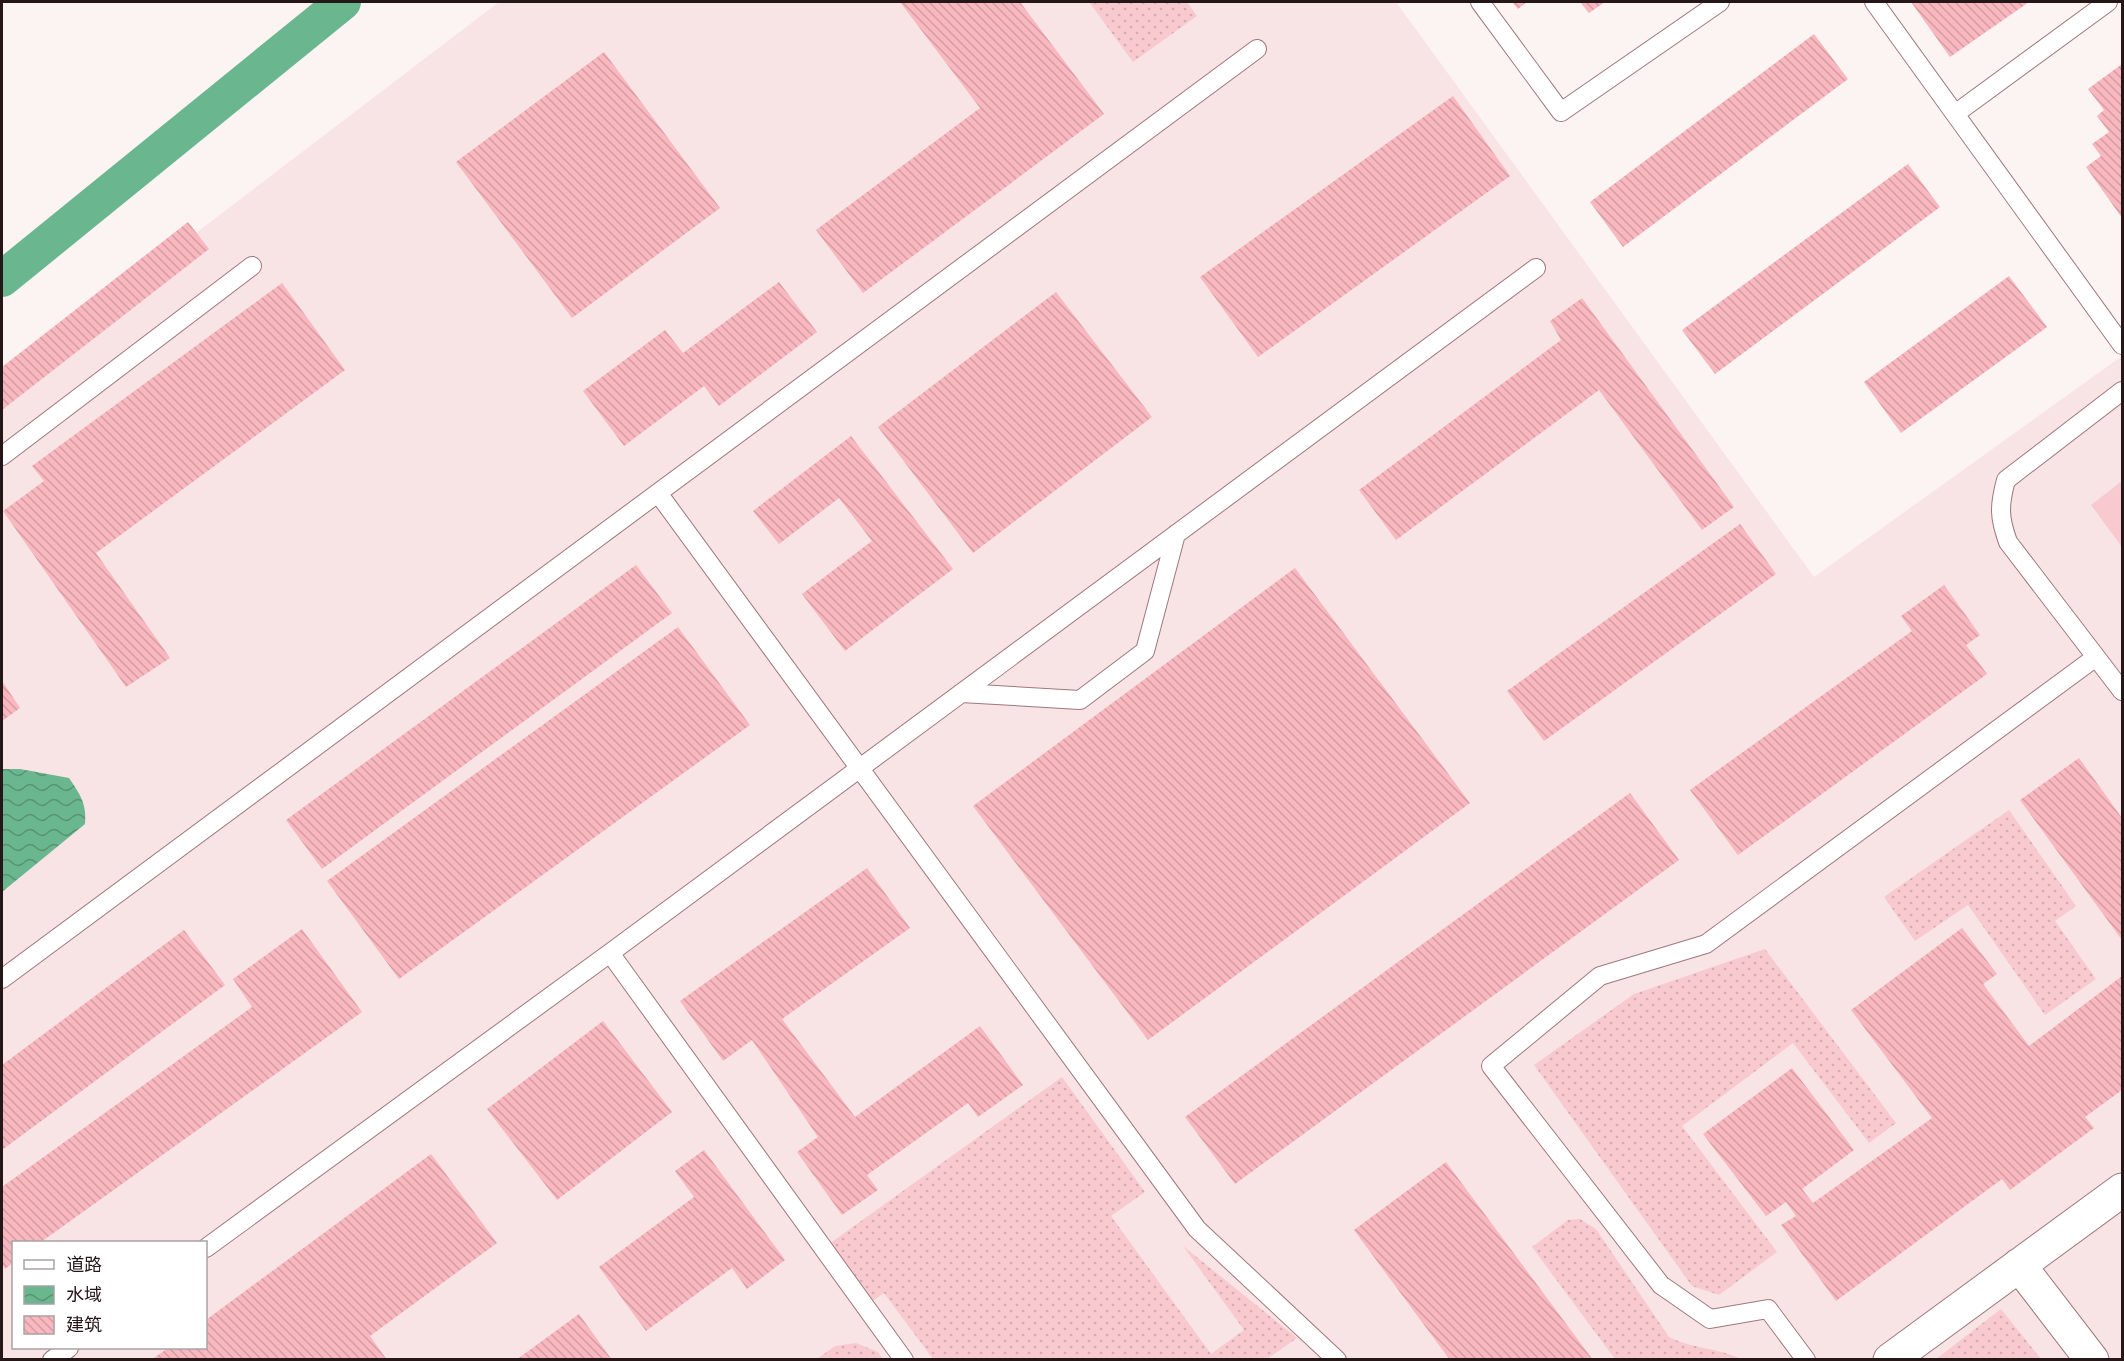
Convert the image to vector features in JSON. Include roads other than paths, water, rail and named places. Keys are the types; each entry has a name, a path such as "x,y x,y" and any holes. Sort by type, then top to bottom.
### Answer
{"street":[{"path":"1890,1359 2122,1190"},
{"path":"2019,1265 2092,1359"}],"lane":[{"path":"1480,2 1561,111 1720,2"},
{"path":"1874,2 2122,345"},
{"path":"1955,114 2108,2"},
{"path":"2,979 1257,49"},
{"path":"2,456 252,266"},
{"path":"207,1247 610,953 1536,268"},
{"path":"2122,391 2006,480 2000,503 2001,523 2008,542 2122,691"},
{"path":"658,493 1197,1229 1337,1359"},
{"path":"961,693 1080,700 1145,651 1176,534"},
{"path":"1806,1359 1768,1309 1710,1319 1662,1286 1491,1066 1600,976 1706,945 2096,657"},
{"path":"610,953 904,1359"},
{"path":"52,1359 66,1349"}],"water":[{"path":"2,769 20,769 69,778 82,800 85,824 2,892"}],"waterway":[{"path":"2,279 343,2"}]}
